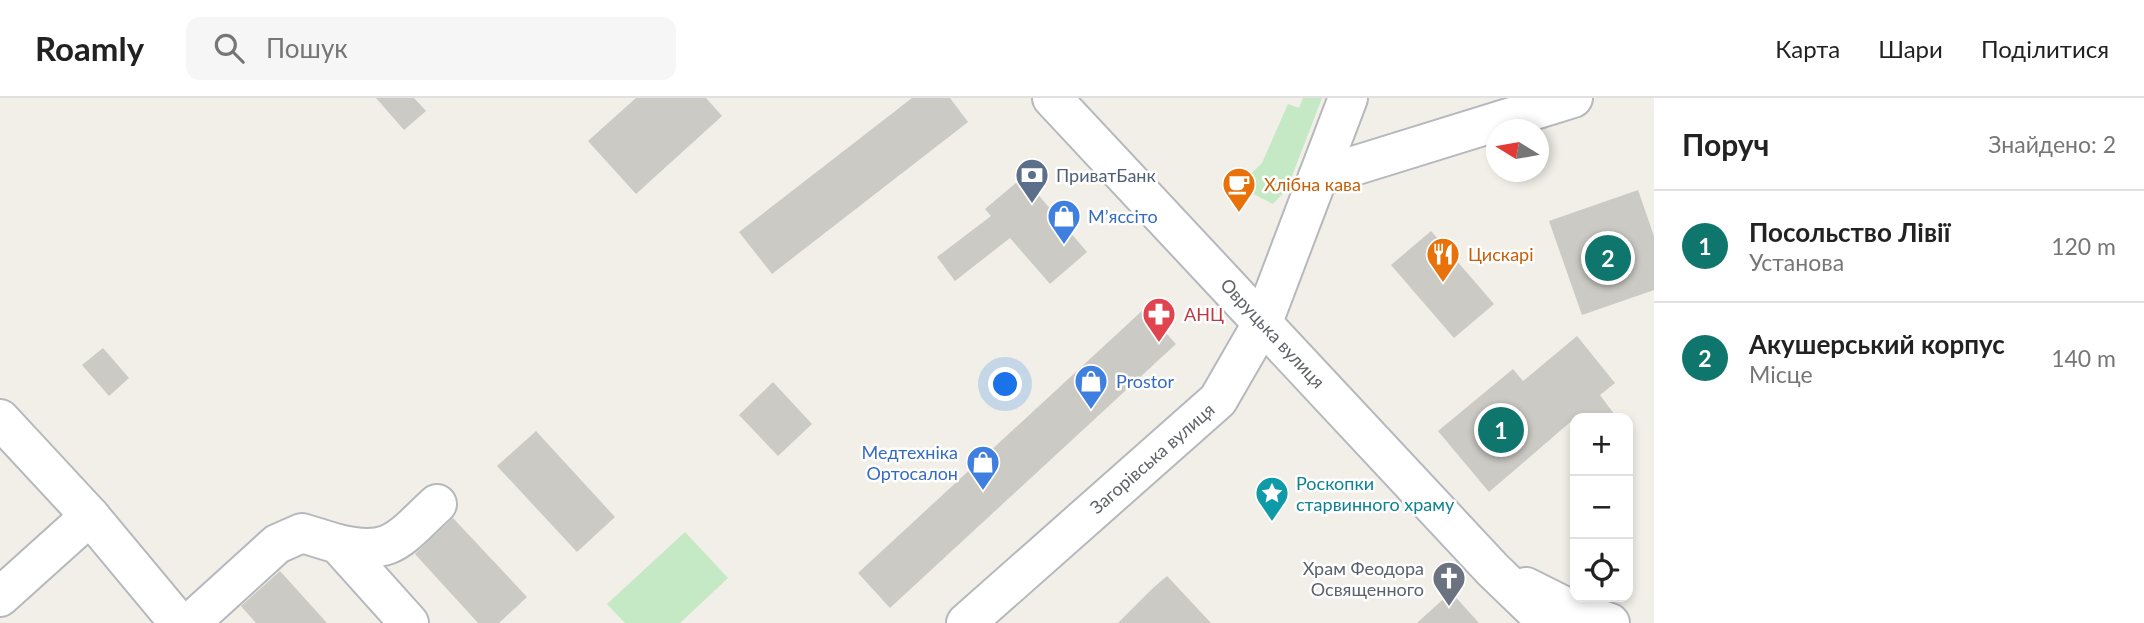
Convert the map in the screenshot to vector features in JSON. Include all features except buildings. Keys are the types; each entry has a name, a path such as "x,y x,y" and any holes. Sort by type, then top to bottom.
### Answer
{"street":[{"name":"Овруцька вулиця","path":"1052,98 1493,570 1548,623"},
{"name":"Загорівська вулиця","path":"966,623 1218,400 1263,322 1348,98"},
{"path":"1318,177 1573,98"},
{"path":"0,419 90,516 179,623"},
{"path":"190,623 277,544 302,533 366,550 397,542 437,504"},
{"path":"0,597 90,516"},
{"path":"338,544 409,623"},
{"name":"Овруцька вулиця","path":"1493,570 1568,608 1610,623"}],"green space":[{"path":"1303,98 1322,98 1287,189 1273,204 1238,186 1262,163 1288,104 1299,108"},
{"path":"685,532 728,578 680,623 625,623 607,604"}],"place":[{"name":"ПриватБанк","path":"1032,205"},
{"name":"Хлібна кава","path":"1239,214"},
{"name":"Мʼяссіто","path":"1064,246"},
{"name":"Акушерський корпус","path":"1608,258"},
{"name":"Цискарі","path":"1443,284"},
{"name":"АНЦ","path":"1159,344"},
{"name":"Prostor","path":"1091,411"},
{"name":"Посольство Лівії","path":"1501,430"},
{"name":"Медтехніка Ортосалон","path":"983,492"},
{"name":"Роскопки старвинного храму","path":"1272,523"},
{"name":"Храм Феодора Освященного","path":"1449,608"}]}
